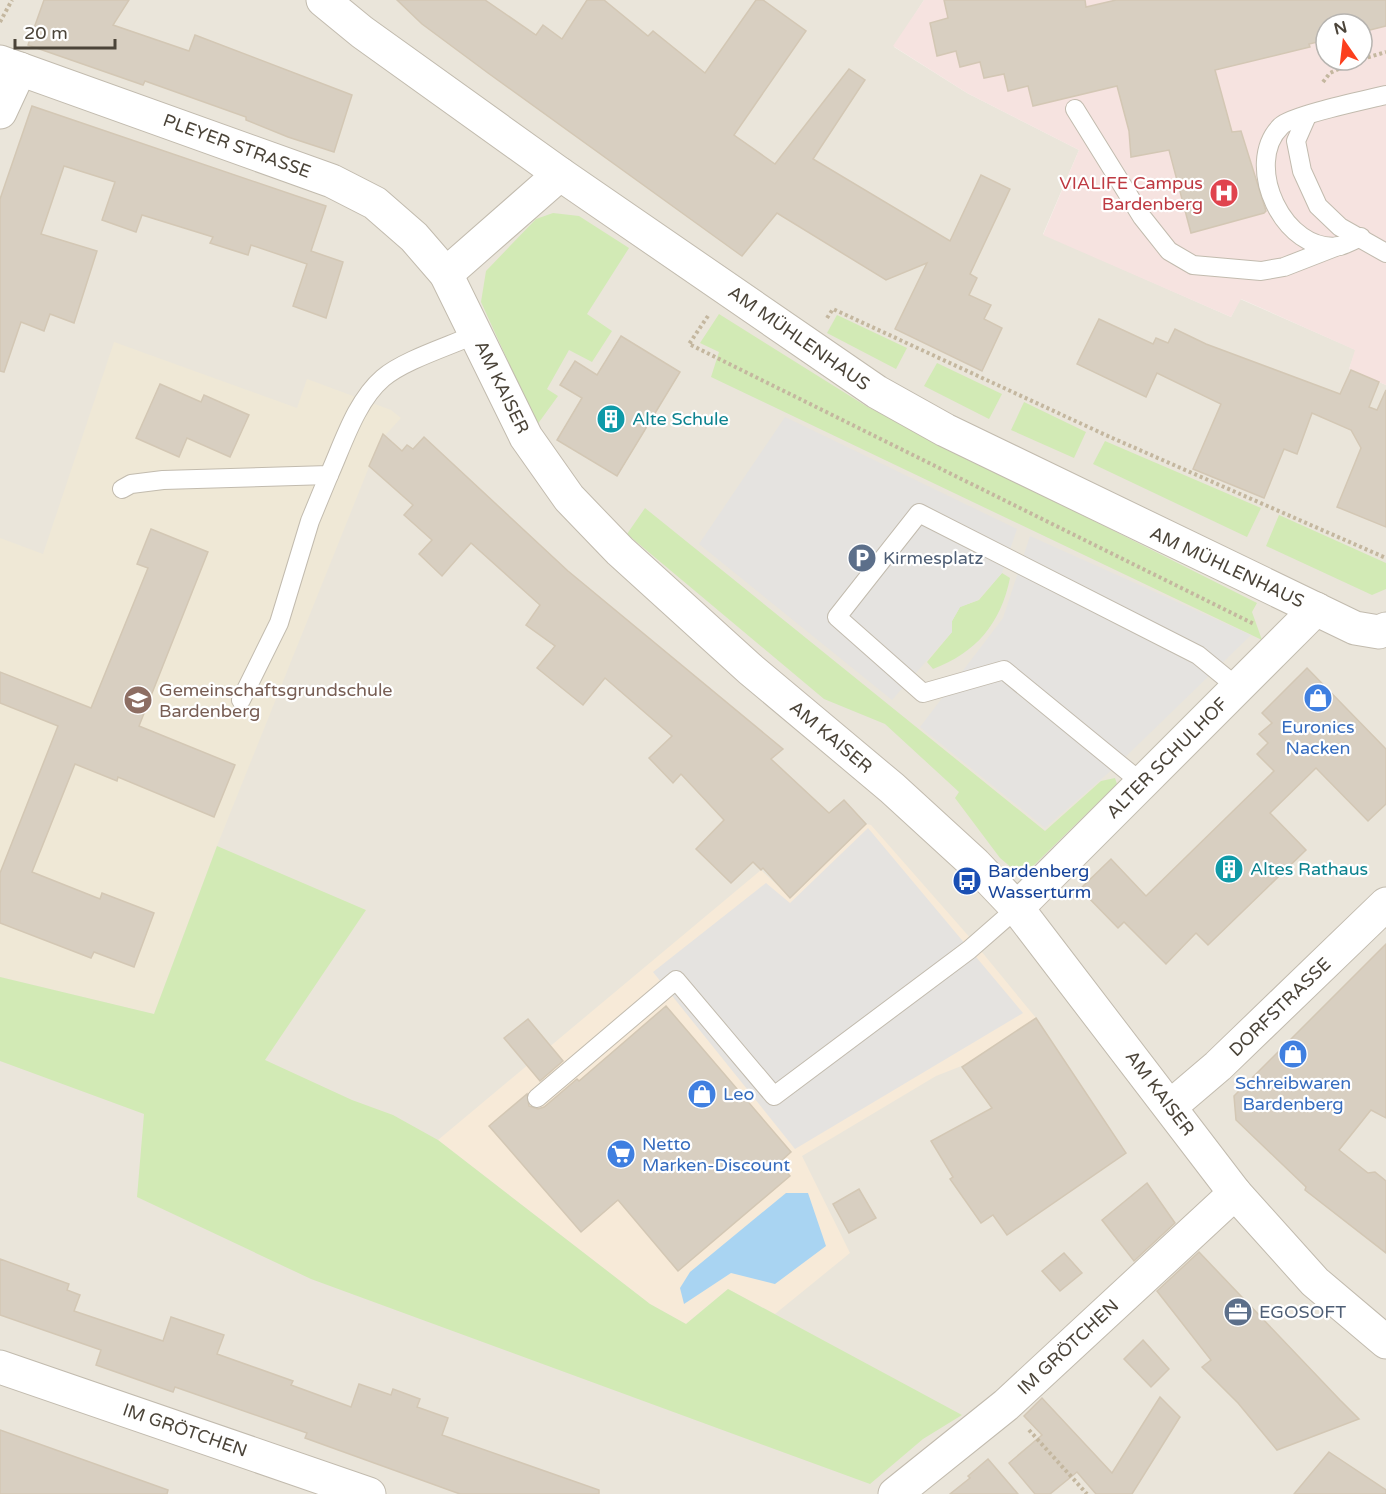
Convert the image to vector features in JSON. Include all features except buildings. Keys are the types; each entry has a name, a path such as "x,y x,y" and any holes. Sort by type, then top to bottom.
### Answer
{"street":[{"name":"AM MÜHLENHAUS","path":"323,0 362,32 560,174 878,392 945,430 1355,628 1379,632 1386,629"},
{"path":"0,112 10,65"},
{"name":"PLEYER STRASSE","path":"10,65 333,181 375,203 414,237 446,274"},
{"path":"446,274 560,174"},
{"name":"AM KAISER","path":"446,274 526,437 576,506 637,567 750,669 892,788 975,864 1017,908 1171,1106 1235,1193 1315,1282 1386,1342"},
{"name":"ALTER SCHULHOF","path":"1017,908 1316,609"},
{"name":"DORFSTRASSE","path":"1171,1106 1218,1066 1386,904"},
{"name":"IM GRÖTCHEN","path":"895,1494 1006,1405 1235,1193"},
{"name":"IM GRÖTCHEN","path":"0,1367 369,1494"}],"lane":[{"path":"1338,246 1315,242 1296,233 1283,221 1269,185 1266,160 1269,145 1282,125 1386,95"},
{"path":"1075,109 1142,217 1169,251 1193,265 1261,271 1284,267 1361,237"},
{"path":"1307,116 1296,141 1302,171 1318,206 1340,227 1383,246"},
{"path":"241,700 279,623 310,521 329,475 352,424 368,396 383,377 476,334"},
{"path":"122,489 131,484 164,480 329,475"},
{"path":"1142,783 1004,670 923,693 837,617 919,513 1198,655 1237,687"},
{"path":"537,1098 676,980 774,1096 969,950 1017,908"}],"path":[{"path":"0,22 12,0"},
{"path":"808,343 833,309 1110,437 1386,558"},
{"path":"1006,1405 1088,1494"}],"shaded area":[{"path":"0,0 924,0 894,47 967,93 1079,150 1043,234 1231,317 1240,299 1356,350 1349,369 1386,385 1386,1494 0,1494"},
{"name":"VIALIFE Campus Bardenberg","path":"924,0 1386,0 1386,385 1349,369 1355,350 1241,299 1231,317 1043,235 1079,150 967,93 893,46"},
{"name":"Gemeinschaftsgrundschule Bardenberg","path":"114,342 297,408 307,379 391,410 401,418 379,442 217,846 154,1014 0,977 0,538 43,554"},
{"name":"Kirmesplatz","path":"785,417 1017,529 1002,573 978,600 960,607 952,621 952,632 892,700 699,544"},
{"path":"1030,536 1251,635 1113,769 1045,828 920,727 1003,618"},
{"path":"866,824 871,825 972,940 1036,1018 964,1065 936,1076 802,1156 850,1253 775,1314 728,1289 686,1324 650,1304 438,1140 761,870 791,898"},
{"path":"868,828 1023,1013 795,1149 653,972 766,883 790,903"}],"green space":[{"path":"553,213 579,216 629,248 587,314 612,331 592,362 569,350 547,389 558,396 537,425 481,302 486,271 536,219"},
{"path":"719,314 866,406 1257,603 1252,612 1262,640 711,377 719,352 700,343"},
{"path":"837,315 907,348 896,369 827,333"},
{"path":"937,363 1002,394 989,419 924,386"},
{"path":"1024,402 1086,432 1074,458 1011,430"},
{"path":"1105,441 1261,508 1247,537 1093,464"},
{"path":"645,508 1045,831 1101,781 1115,778 1117,784 1031,868 1013,869 1000,858 955,798 959,792 885,724 824,699 627,534"},
{"path":"1279,515 1386,563 1386,589 1372,595 1266,546"},
{"path":"1002,573 1010,578 1006,594 993,622 974,645 933,669 927,662 952,632 952,621 960,607 979,600"},
{"path":"217,846 366,910 265,1060 352,1100 393,1115 438,1140 650,1304 686,1324 728,1289 962,1415 923,1439 870,1484 311,1279 137,1197 144,1114 0,1061 0,977 154,1014"}],"water":[{"path":"786,1193 808,1193 826,1246 775,1284 731,1273 684,1304 680,1288 690,1272"}],"place":[{"name":"VIALIFE Campus Bardenberg","path":"1224,193"},
{"name":"Alte Schule","path":"611,419"},
{"name":"Kirmesplatz","path":"862,558"},
{"name":"Euronics Nacken","path":"1318,698"},
{"name":"Gemeinschaftsgrundschule Bardenberg","path":"138,700"},
{"name":"Altes Rathaus","path":"1229,869"},
{"name":"Bardenberg Wasserturm","path":"967,881"},
{"name":"Schreibwaren Bardenberg","path":"1293,1054"},
{"name":"Leo","path":"702,1094"},
{"name":"Netto Marken-Discount","path":"621,1154"},
{"name":"EGOSOFT","path":"1238,1312"}]}
